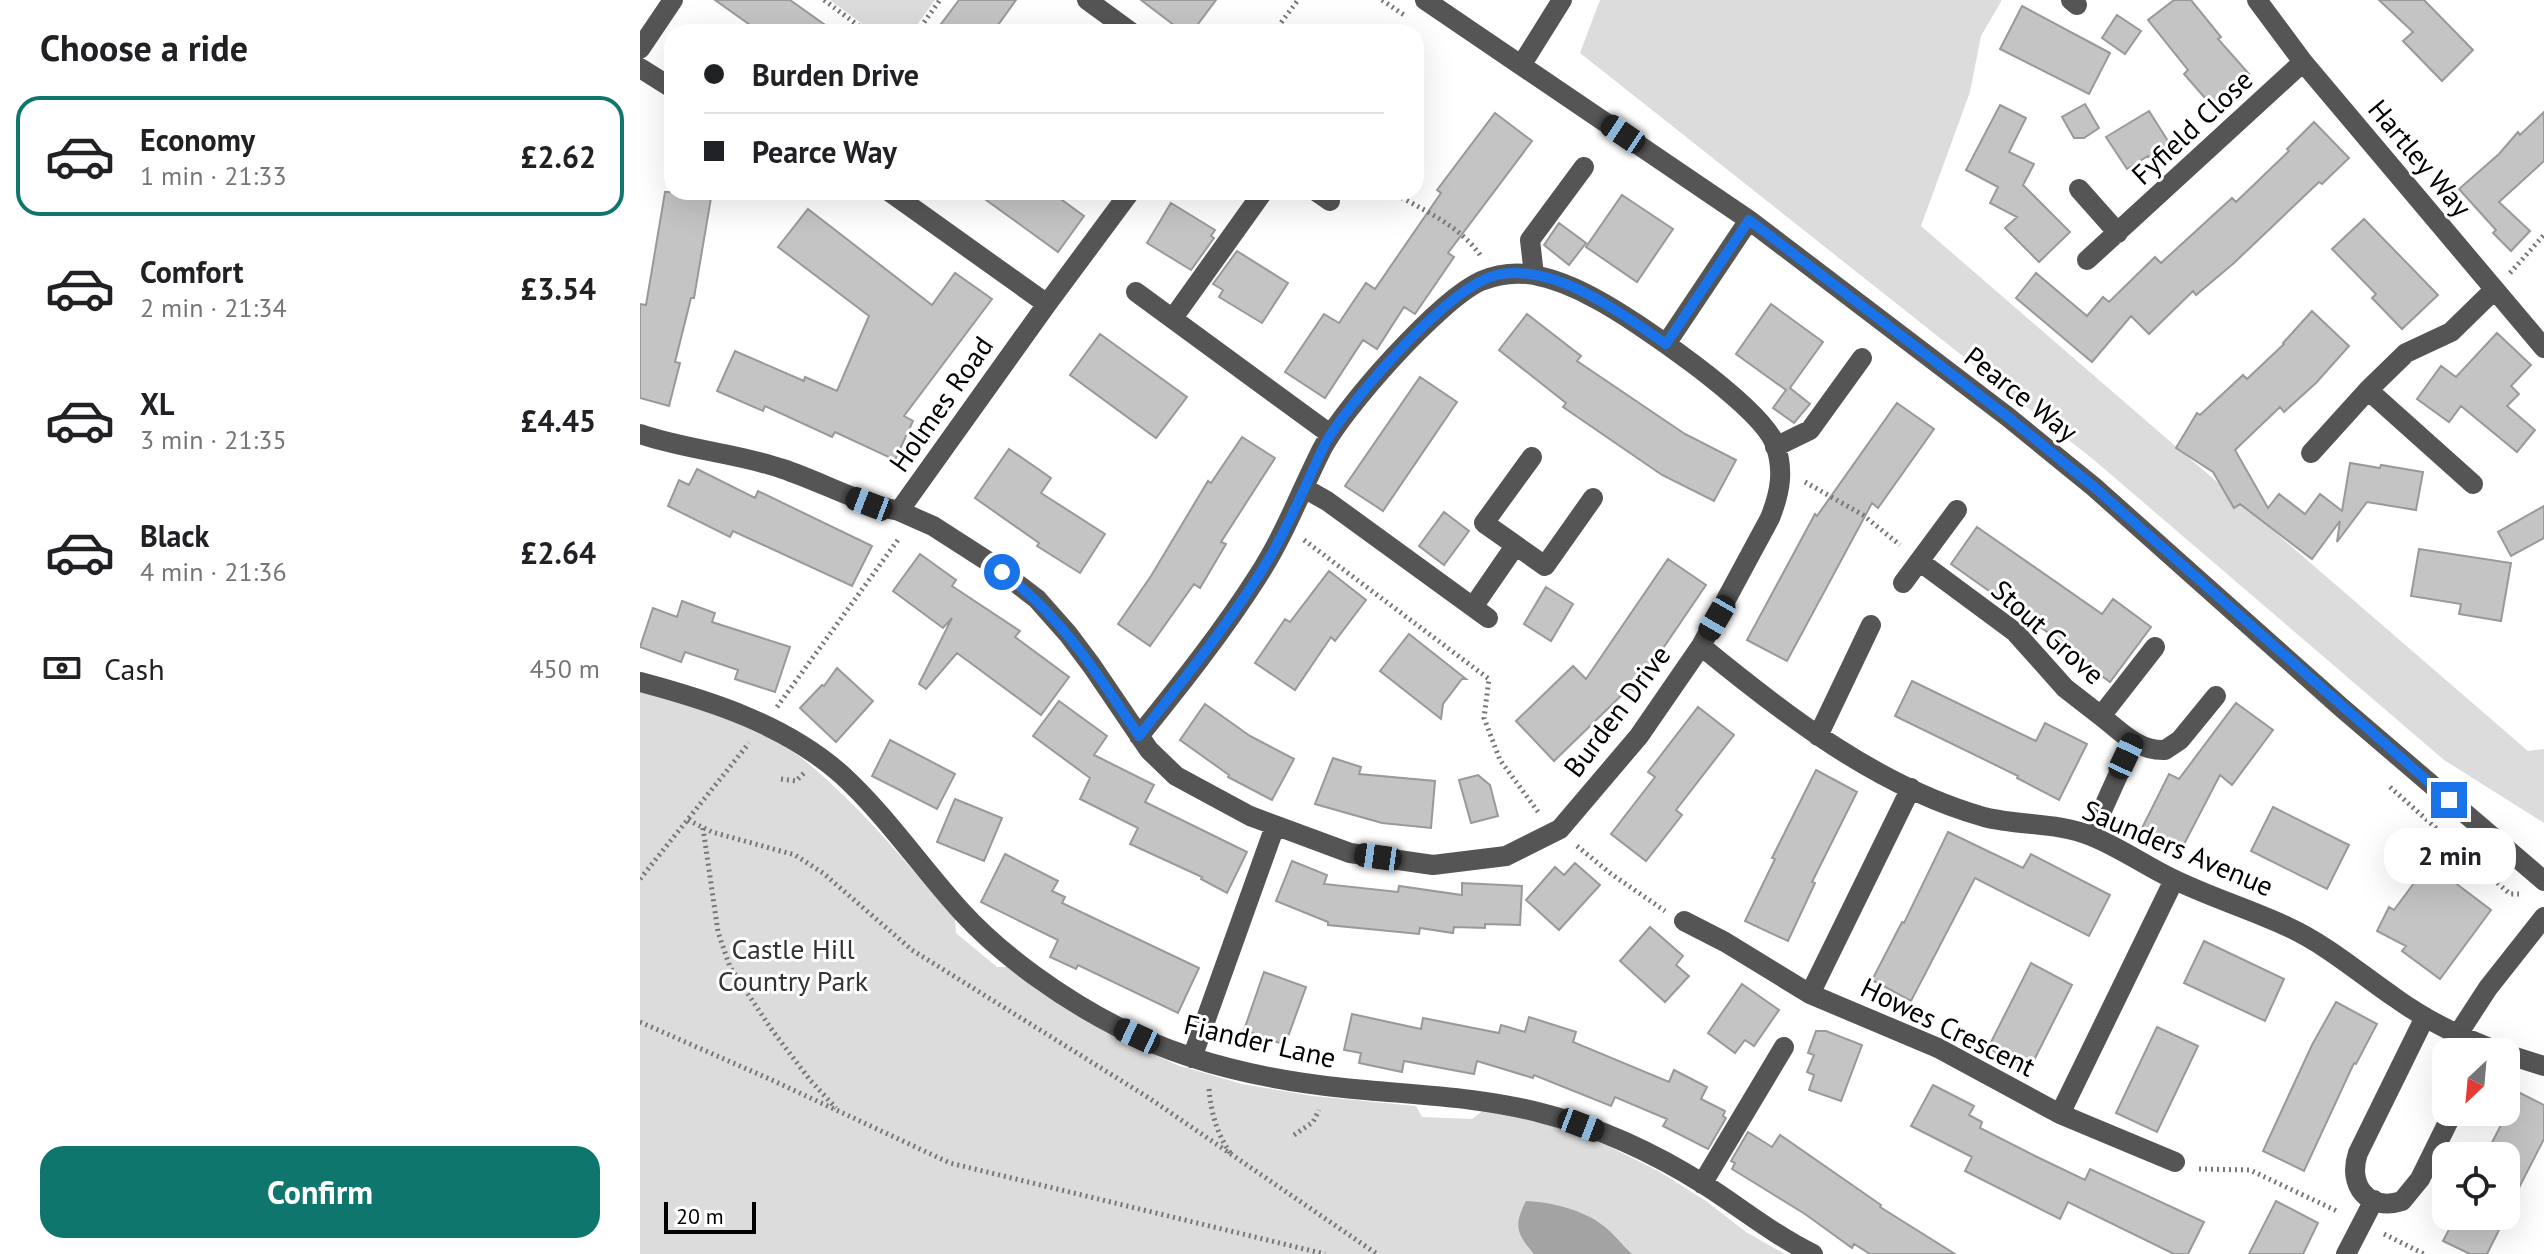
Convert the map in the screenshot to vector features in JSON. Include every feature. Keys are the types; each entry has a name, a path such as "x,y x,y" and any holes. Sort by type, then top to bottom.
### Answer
{"street":[{"path":"640,49 673,0"},
{"path":"1087,0 1120,24"},
{"name":"Pearce Way","path":"1425,0 1749,220 2008,417 2094,487 2354,718 2544,881"},
{"path":"1522,64 1562,0"},
{"name":"Hartley Way","path":"2257,0 2303,62 2544,348"},
{"name":"Fyfield Close","path":"2087,260 2303,62"},
{"path":"640,68 664,83"},
{"path":"1534,275 1530,240 1584,167"},
{"path":"2079,189 2118,233"},
{"path":"901,200 1047,304"},
{"name":"Holmes Road","path":"640,434 761,462 869,504 899,511 1124,200"},
{"path":"1173,318 1257,200"},
{"path":"1666,344 1749,220"},
{"name":"Burden Drive","path":"899,511 933,526 989,562 1037,599 1076,645 1139,736 1155,758 1176,776 1223,803 1350,853 1433,865 1506,856 1560,829 1639,736 1701,646 1770,518 1777,501 1781,471 1775,447 1763,425 1739,402 1666,344 1594,298 1534,275 1501,274 1491,277 1463,292 1432,318 1381,372 1330,434 1259,574 1139,736"},
{"path":"2311,453 2406,353 2451,332 2494,290"},
{"path":"1136,292 1330,434"},
{"path":"1775,447 1810,430 1862,358"},
{"path":"2368,390 2473,484"},
{"path":"1532,457 1484,523 1515,546 1545,566 1593,498"},
{"path":"1304,488 1327,501 1481,612 1515,546"},
{"path":"1903,583 1957,510"},
{"name":"Stout Grove","path":"1919,561 2015,632 2065,688 2133,742"},
{"path":"1818,736 1871,625"},
{"name":"Saunders Avenue","path":"1701,646 1818,736 1911,788 1985,817 2091,835 2174,880 2292,928 2324,946 2425,1017 2466,1038"},
{"name":"Stout Grove","path":"2101,716 2155,647"},
{"name":"Fiander Lane","path":"640,682 742,714 764,724 838,772 867,800 964,915 1049,986 1095,1015 1156,1044 1202,1061 1324,1085 1472,1099 1548,1114 1616,1138 1702,1184 1761,1225 1813,1254"},
{"path":"2091,835 2133,742 2145,748 2165,750 2180,740 2216,696"},
{"path":"1810,994 1911,788"},
{"path":"1202,1061 1275,826"},
{"path":"2060,1114 2174,880"},
{"path":"2458,1034 2488,988 2544,917"},
{"name":"Howes Crescent","path":"1684,921 1810,994 1938,1048 2060,1114 2175,1162"},
{"path":"2425,1017 2353,1167 2358,1188 2374,1200 2393,1204 2402,1201 2420,1179 2446,1126"},
{"path":"1702,1184 1784,1047"},
{"name":"Saunders Avenue","path":"2520,1059 2544,1066"},
{"path":"2346,1254 2374,1200"}],"path":[{"path":"824,0 856,24"},
{"path":"923,24 940,0"},
{"path":"1280,24 1298,0"},
{"path":"1382,0 1407,17"},
{"path":"1404,200 1467,239 1479,252 1491,277"},
{"path":"2494,290 2544,235"},
{"path":"1781,471 1816,487 1863,515 1919,561"},
{"path":"1286,526 1489,679 1484,718 1500,760 1536,811 1610,873 1655,906 1684,921"},
{"path":"2380,778 2510,894 2521,894"},
{"path":"688,820 795,855 823,873 912,950 1149,1098 1377,1254"},
{"path":"703,827 718,932 730,967 772,1030 810,1080 840,1112"},
{"path":"640,1022 950,1163 1325,1254"},
{"path":"1202,1061 1209,1082 1210,1105 1223,1142 1234,1158"},
{"path":"1294,1135 1313,1122 1321,1104 1324,1085"},
{"path":"2175,1162 2198,1169 2250,1170 2424,1254"}],"green space":[{"path":"830,0 935,0 918,24 862,24"},
{"path":"1600,0 2002,0 1981,36 1970,92 1921,226 2528,751 2544,749 2544,823 2444,760 2094,460 1580,53"},
{"name":"Castle Hill Country Park","path":"640,692 745,726 797,755 844,795 893,847 955,919 956,933 997,967 1009,967 1055,1002 1108,1033 1177,1065 1242,1084 1313,1096 1416,1106 1422,1117 1472,1119 1485,1109 1547,1124 1606,1145 1660,1172 1706,1201 1746,1232 1785,1254 640,1254"}],"shaded area":[{"path":"1526,1201 1557,1205 1588,1216 1609,1230 1632,1254 1534,1254 1524,1241 1518,1223"}],"building":[{"path":"715,0 790,0 824,24 749,24"},
{"path":"959,0 1016,0 999,24 941,24"},
{"path":"1141,0 1216,0 1198,24 1172,24"},
{"path":"2174,0 2191,0 2221,37 2218,39 2249,74 2212,106 2184,74 2188,70 2148,20"},
{"path":"2379,0 2424,0 2473,50 2442,81 2403,41 2413,32"},
{"path":"2022,6 2110,53 2089,94 2000,49"},
{"path":"2117,15 2141,31 2125,54 2102,38"},
{"path":"2085,104 2099,128 2084,138 2074,138 2062,117"},
{"path":"2000,105 2026,118 2009,152 2034,164 2023,185 2070,232 2039,262 2005,228 2017,217 1990,203 1998,187 1966,170"},
{"path":"2149,111 2173,149 2152,161 2148,156 2127,169 2106,137"},
{"path":"2544,112 2544,161 2499,202 2530,231 2511,251 2459,189 2499,154 2518,132 2520,135"},
{"path":"1495,113 1532,141 1448,253 1454,257 1415,314 1404,307 1377,349 1363,340 1325,398 1285,372 1324,314 1339,323 1366,283 1375,289 1441,193 1437,190"},
{"path":"2314,122 2349,158 2322,184 2319,182 2234,263 2196,295 2193,291 2149,334 2131,316 2092,362 2016,298 2036,273 2087,316 2103,297 2109,302 2155,257 2161,263 2232,198 2236,202"},
{"path":"1622,195 1673,229 1637,282 1586,247"},
{"path":"664,198 711,200 694,298 691,298 675,362 680,363 669,406 640,398 640,304 646,305"},
{"path":"986,200 1062,200 1084,216 1058,252"},
{"path":"1171,203 1215,230 1211,236 1214,238 1191,270 1147,243"},
{"path":"808,209 932,305 955,273 992,299 904,416 913,421 895,460 835,432 832,437 765,406 763,411 717,391 735,351 804,381 805,377 837,391 869,316 778,247"},
{"path":"2364,219 2438,295 2402,329 2372,298 2376,294 2332,249"},
{"path":"1559,223 1586,243 1569,265 1544,245"},
{"path":"1237,251 1288,283 1262,323 1219,297 1223,290 1213,284"},
{"path":"1771,304 1823,342 1790,388 1810,404 1794,423 1773,408 1786,390 1736,354"},
{"path":"2312,311 2349,346 2316,383 2284,412 2280,407 2235,450 2268,508 2279,494 2305,514 2320,494 2342,511 2350,463 2423,472 2416,510 2367,502 2337,542 2340,521 2312,559 2240,504 2234,508 2213,472 2176,448 2197,413 2200,415 2243,375 2247,379 2284,344"},
{"path":"1527,314 1581,356 1577,361 1685,434 1736,460 1714,501 1662,475 1563,407 1566,403 1499,350"},
{"path":"2497,333 2531,365 2511,386 2519,394 2507,406 2535,430 2517,452 2461,406 2449,422 2417,399 2441,366 2456,377"},
{"path":"1100,334 1187,397 1156,438 1070,375"},
{"path":"1420,377 1457,402 1383,511 1345,486"},
{"path":"1897,403 1934,429 1878,508 1872,503 1787,661 1747,640 1815,514 1817,516"},
{"path":"1242,437 1275,458 1221,542 1226,544 1200,588 1194,584 1150,646 1118,624 1208,481 1211,483"},
{"path":"1009,449 1051,478 1041,493 1105,534 1080,573 1037,546 1039,543 975,498"},
{"path":"697,469 755,498 758,491 872,546 852,586 733,531 730,537 668,506 679,480 689,485"},
{"path":"2544,506 2544,538 2511,556 2498,532"},
{"path":"1444,512 1469,531 1444,565 1419,546"},
{"path":"1977,527 2102,614 2113,599 2151,627 2110,682 2072,654 2074,651 1951,564"},
{"path":"2419,549 2511,563 2501,621 2459,614 2461,604 2411,596"},
{"path":"920,554 956,580 952,586 1020,631 1015,637 1069,677 1041,715 957,653 926,689 919,684 952,618 943,628 893,591"},
{"path":"1668,559 1706,585 1634,691 1629,688 1554,761 1516,721 1573,666 1586,679"},
{"path":"1329,571 1366,600 1335,641 1331,637 1295,690 1255,663 1285,619 1290,622"},
{"path":"1546,587 1573,604 1551,641 1524,624"},
{"path":"682,601 715,613 712,622 790,647 775,692 735,679 738,670 685,652 681,662 640,647 653,608 677,617"},
{"path":"1409,634 1466,679 1462,679 1443,704 1441,719 1380,671"},
{"path":"837,668 873,701 836,742 800,708 824,686"},
{"path":"1912,681 2036,741 2045,723 2087,744 2059,800 2018,776 1895,716"},
{"path":"1059,701 1107,736 1094,755 1154,785 1145,802 1247,852 1227,893 1202,877 1130,844 1138,828 1080,799 1090,778 1033,736"},
{"path":"2236,703 2273,730 2232,785 2220,775 2181,850 2141,830 2169,774 2179,779"},
{"path":"1205,704 1250,736 1294,759 1272,800 1228,777 1180,740"},
{"path":"1698,707 1734,735 1676,810 1682,815 1646,861 1611,834 1655,777 1648,772"},
{"path":"890,740 955,774 937,809 872,776"},
{"path":"1333,758 1361,767 1359,774 1435,781 1431,828 1382,823 1315,804"},
{"path":"1816,770 1857,792 1812,882 1815,883 1788,941 1745,921"},
{"path":"1478,775 1490,785 1498,816 1471,823 1459,780"},
{"path":"955,799 1002,818 984,861 937,842"},
{"path":"2273,807 2349,845 2327,889 2251,851"},
{"path":"1948,832 2023,868 2031,854 2110,895 2089,936 1975,878 1911,1001 1872,980 1904,923"},
{"path":"1005,854 1058,881 1052,891 1065,897 1062,903 1199,968 1178,1013 1078,965 1076,969 1050,957 1058,940 981,902"},
{"path":"1292,861 1327,875 1324,884 1398,892 1399,886 1462,895 1462,883 1522,886 1520,925 1454,927 1453,933 1420,928 1419,934 1328,925 1328,922 1276,901"},
{"path":"1575,863 1600,885 1559,930 1526,900 1555,867 1564,875"},
{"path":"2429,863 2491,910 2440,979 2402,951 2406,946 2377,931 2389,907 2394,910"},
{"path":"1650,927 1683,956 1676,965 1689,976 1665,1002 1620,961"},
{"path":"2204,941 2284,979 2265,1021 2184,983"},
{"path":"2031,963 2072,985 2029,1070 1988,1048"},
{"path":"1264,972 1306,987 1285,1045 1244,1030"},
{"path":"1742,984 1779,1010 1754,1046 1745,1040 1735,1053 1708,1033"},
{"path":"2336,1002 2377,1024 2354,1063 2304,1171 2263,1151 2312,1045"},
{"path":"1352,1014 1421,1029 1423,1018 1499,1033 1501,1025 1525,1032 1529,1017 1576,1032 1573,1042 1669,1082 1674,1070 1707,1087 1701,1099 1725,1111 1723,1116 1726,1118 1708,1149 1663,1126 1667,1119 1615,1097 1611,1106 1534,1075 1533,1078 1477,1061 1474,1074 1404,1061 1402,1072 1359,1063 1361,1053 1344,1050"},
{"path":"2157,1027 2198,1046 2157,1132 2116,1113"},
{"path":"1816,1031 1826,1031 1862,1045 1841,1101 1809,1090 1814,1075 1807,1072 1814,1055 1808,1053"},
{"path":"1933,1085 1974,1106 1969,1115 1982,1122 1980,1128 2035,1156 2085,1180 2090,1169 2204,1222 2188,1254 2174,1254 2068,1202 2060,1219 1965,1171 1972,1157 1911,1126"},
{"path":"2520,1093 2544,1105 2544,1139 2520,1186 2520,1142 2492,1142 2500,1126 2520,1126"},
{"path":"1748,1132 1772,1147 1780,1135 1880,1207 1955,1254 1870,1254 1854,1244 1852,1248 1805,1214 1732,1169 1735,1163 1731,1161"},
{"path":"2276,1201 2318,1223 2303,1254 2249,1254"},
{"path":"2449,1230 2499,1230 2487,1254 2470,1254 2443,1241"}],"route":[{"path":"1002,572 1037,599 1068,634 1139,736 1182,682 1259,574 1330,434 1381,372 1455,297 1470,286 1501,274 1534,275 1594,298 1666,344 1749,220 2008,417 2094,487 2449,800"}]}
